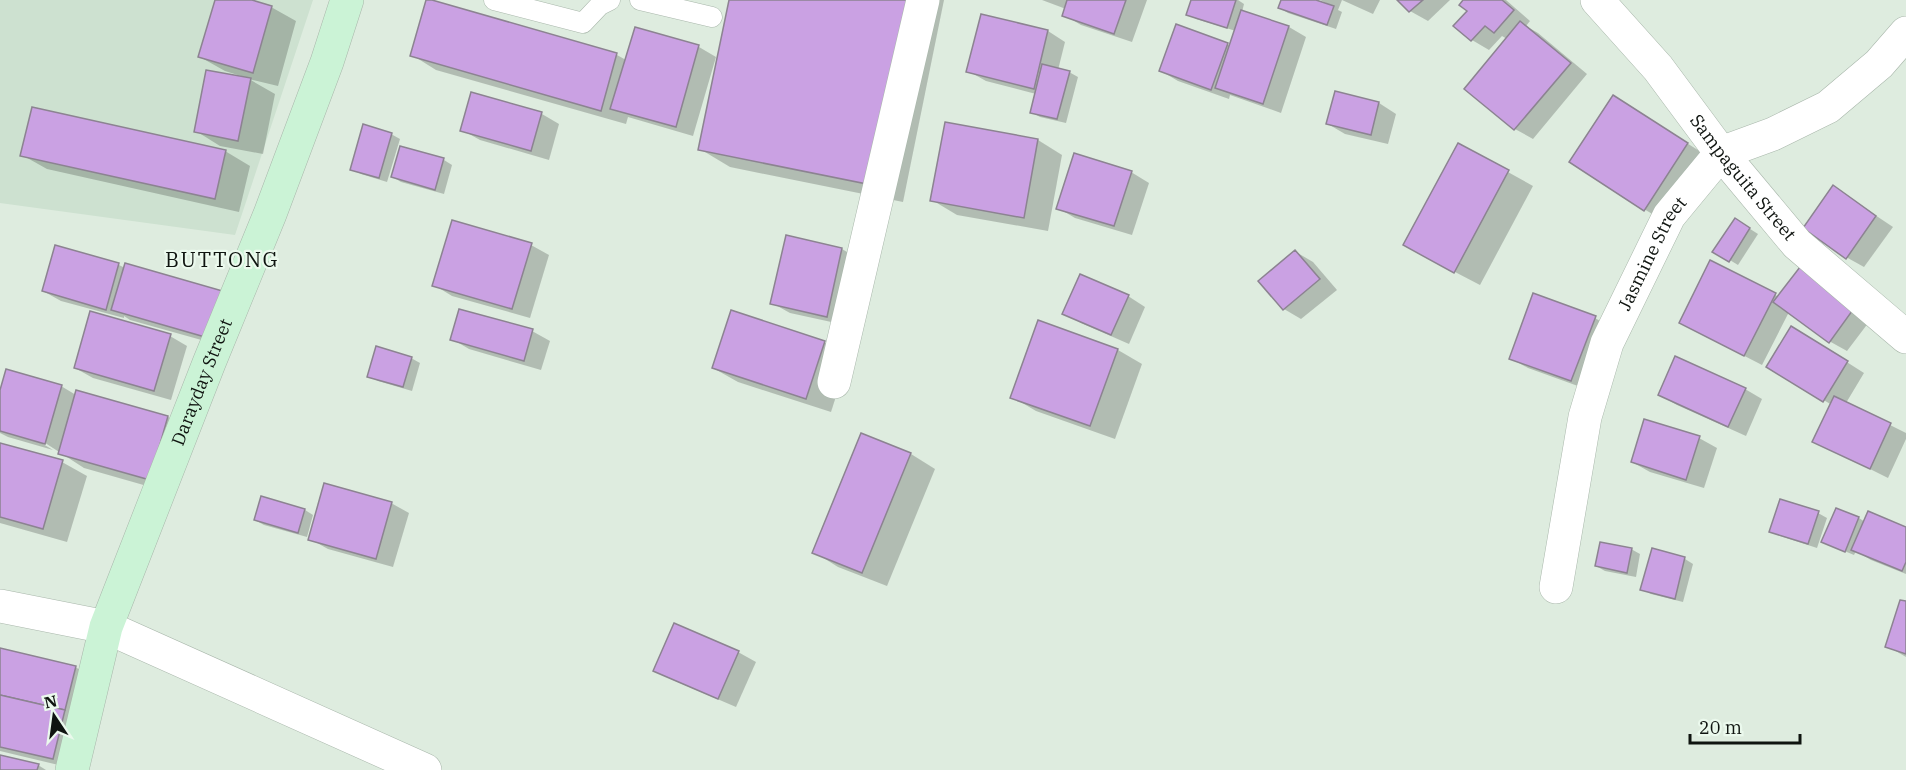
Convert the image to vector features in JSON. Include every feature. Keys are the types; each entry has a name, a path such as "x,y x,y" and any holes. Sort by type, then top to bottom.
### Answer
{"street":[{"name":"Darayday Street","path":"72,770 106,627 270,214 327,62 347,0"},
{"path":"834,382 923,0"},
{"name":"Sampaguita Street","path":"1597,0 1658,68 1721,153 1797,244 1906,335"},
{"path":"1721,153 1773,134 1828,108 1879,64 1906,33"},
{"name":"Jasmine Street","path":"1556,587 1585,417 1606,343 1670,216 1721,153"},
{"path":"0,606 106,627 425,770"}],"lane":[{"path":"494,0 583,24 600,5 610,0"},
{"path":"640,0 712,18"}],"shaded area":[{"path":"0,0 313,0 235,235 0,203"}],"building":[{"path":"215,0 252,0 272,6 253,73 198,57"},
{"path":"426,0 617,53 601,111 410,56"},
{"path":"729,0 910,0 872,185 698,150"},
{"path":"1067,0 1126,0 1114,34 1062,16"},
{"path":"1191,0 1236,0 1227,28 1186,15"},
{"path":"1281,0 1316,0 1334,6 1327,25 1278,8"},
{"path":"1397,0 1423,0 1409,12"},
{"path":"1463,0 1502,0 1514,10 1494,33 1485,26 1471,41 1453,26 1467,11 1459,5"},
{"path":"1241,10 1289,26 1263,104 1215,88"},
{"path":"981,14 1048,30 1034,89 966,72"},
{"path":"1520,21 1571,63 1514,130 1464,89"},
{"path":"1176,24 1228,43 1211,90 1159,71"},
{"path":"635,27 699,45 676,127 610,109"},
{"path":"1042,64 1070,71 1057,119 1030,113"},
{"path":"206,70 251,78 238,141 194,132"},
{"path":"1335,91 1379,102 1371,135 1326,124"},
{"path":"471,92 542,112 531,151 460,131"},
{"path":"1613,95 1688,143 1644,211 1569,162"},
{"path":"32,107 226,150 215,199 20,156"},
{"path":"945,122 1038,139 1024,218 930,201"},
{"path":"363,124 392,133 379,178 350,170"},
{"path":"1458,143 1509,170 1454,273 1403,245"},
{"path":"400,146 444,158 435,190 391,177"},
{"path":"1074,153 1132,171 1114,226 1056,209"},
{"path":"1833,185 1876,216 1846,259 1803,228"},
{"path":"1735,218 1750,228 1729,262 1712,252"},
{"path":"452,220 532,243 512,309 432,286"},
{"path":"786,235 842,248 827,317 770,304"},
{"path":"55,245 119,263 106,310 42,291"},
{"path":"1295,250 1320,279 1283,310 1258,281"},
{"path":"1710,260 1776,293 1744,356 1679,323"},
{"path":"125,263 226,292 212,339 111,310"},
{"path":"1800,267 1855,307 1829,343 1773,302"},
{"path":"1080,274 1129,295 1111,335 1062,314"},
{"path":"1533,293 1596,316 1571,381 1509,359"},
{"path":"459,309 533,329 524,361 450,340"},
{"path":"731,310 825,341 806,399 712,368"},
{"path":"90,311 171,334 154,391 74,368"},
{"path":"1038,320 1118,349 1090,426 1010,398"},
{"path":"1791,326 1848,361 1823,402 1766,367"},
{"path":"376,346 412,357 403,387 367,377"},
{"path":"1675,356 1746,388 1728,427 1658,395"},
{"path":"6,369 62,385 45,444 0,431 0,390"},
{"path":"76,390 168,416 150,480 58,454"},
{"path":"1834,396 1891,423 1870,469 1812,442"},
{"path":"1644,419 1700,436 1686,480 1631,462"},
{"path":"861,433 911,453 862,573 812,553"},
{"path":"0,443 63,460 43,529 0,517"},
{"path":"324,483 392,502 376,559 308,540"},
{"path":"261,496 305,509 298,533 254,520"},
{"path":"1780,499 1819,511 1808,544 1769,532"},
{"path":"1836,508 1859,517 1845,552 1821,542"},
{"path":"1868,511 1906,527 1906,562 1902,571 1851,550"},
{"path":"1600,542 1632,548 1627,573 1595,566"},
{"path":"1652,548 1685,557 1675,599 1640,590"},
{"path":"1900,600 1906,601 1906,654 1885,647"},
{"path":"674,623 739,651 718,699 653,671"},
{"path":"0,648 76,666 65,710 0,695"},
{"path":"0,695 65,710 53,759 0,747"},
{"path":"0,755 39,764 37,770 0,770"}],"district":[{"name":"BUTTONG","path":"222,260"}]}
